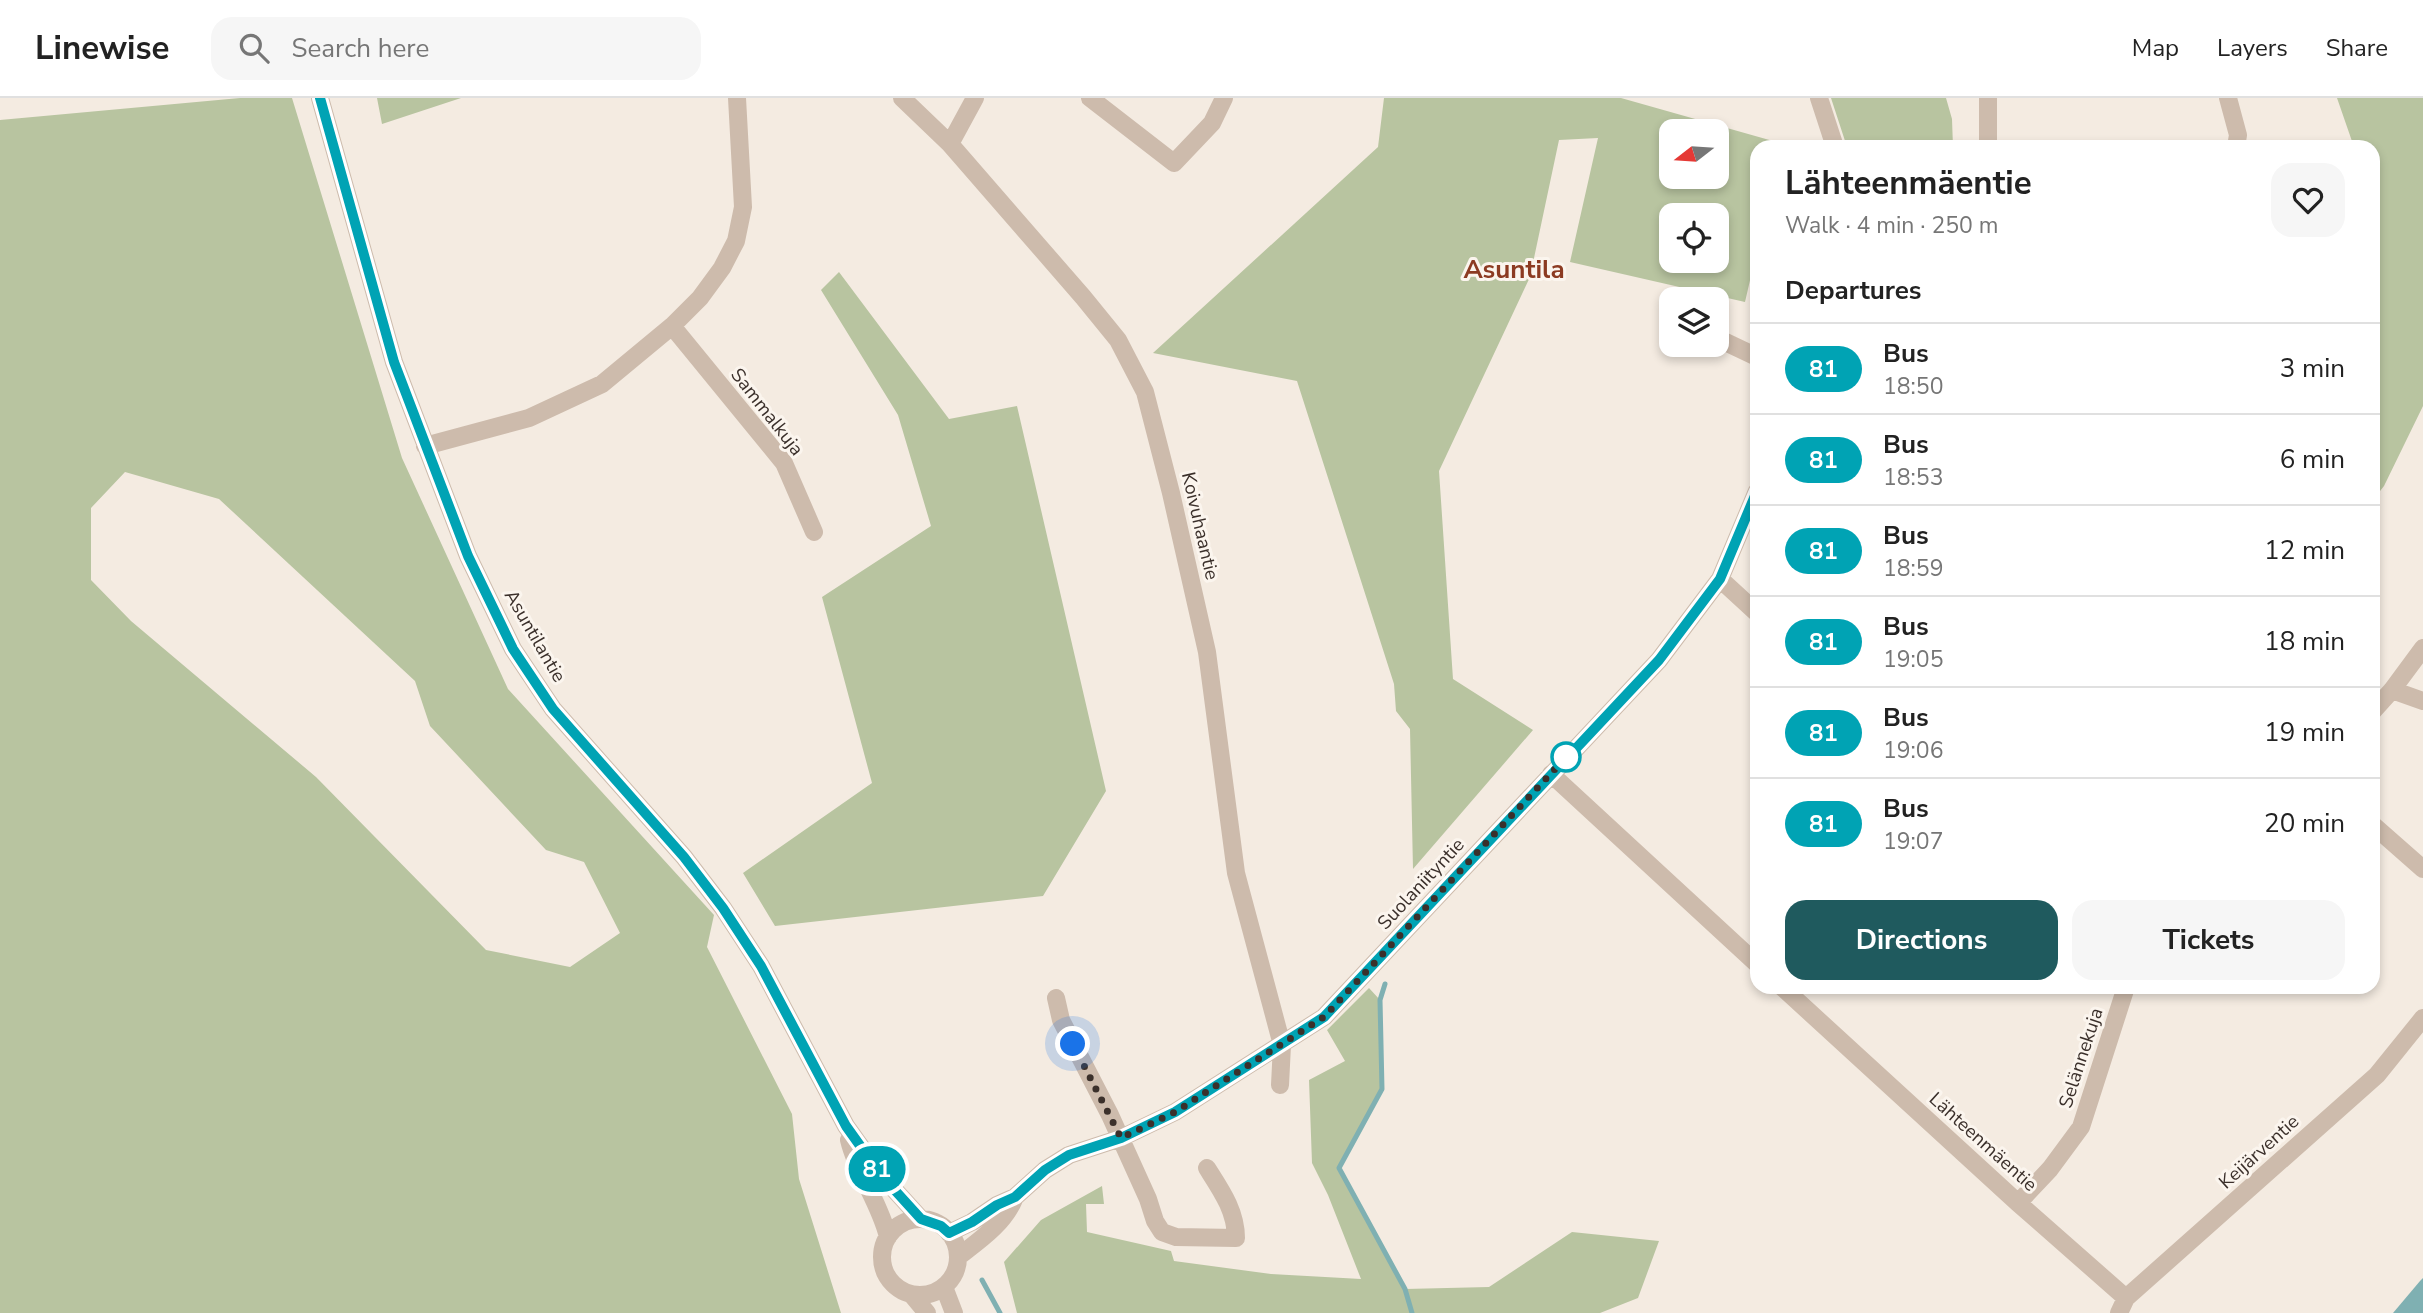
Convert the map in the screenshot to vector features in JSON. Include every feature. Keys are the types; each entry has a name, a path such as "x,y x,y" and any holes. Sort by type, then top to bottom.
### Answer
{"street":[{"name":"Asuntilantie","path":"320,98 394,362 468,556 513,649 553,709 684,857 723,908 761,966 846,1126 881,1175 921,1219"},
{"path":"425,446 529,418 602,384 673,326 700,298 722,268 736,241 743,207 737,98"},
{"name":"Koivuhaantie","path":"902,98 950,144 1118,340 1145,392 1207,652 1236,873 1282,1045 1280,1085"},
{"path":"950,144 975,98"},
{"path":"1090,98 1174,163 1212,123 1224,98"},
{"path":"1819,98 1833,140"},
{"path":"1988,98 1988,140"},
{"path":"2228,98 2237,140"},
{"name":"Sammalkuja","path":"673,326 784,463 814,532"},
{"path":"1729,343 1750,353"},
{"name":"Suolaniityntie","path":"949,1233 1015,1197 1045,1170 1069,1155 1121,1138 1175,1112 1324,1017 1659,660 1720,579 1750,508"},
{"path":"1720,579 1750,606"},
{"path":"2380,703 2423,648"},
{"path":"2392,690 2423,701"},
{"path":"1551,775 1750,958"},
{"path":"2380,831 2423,869"},
{"name":"Lähteenmäentie","path":"1791,994 2018,1203 2122,1306"},
{"name":"Selännekuja","path":"2018,1203 2050,1168 2081,1127 2124,994"},
{"path":"1056,998 1061,1020 1121,1138 1162,1232 1176,1237 1236,1238 1236,1226 1227,1199 1207,1168"},
{"name":"Keijärventie","path":"2122,1306 2377,1076 2423,1018"},
{"name":"Asuntilantie","path":"846,1126 861,1173 884,1220 888,1237"},
{"name":"Suolaniityntie","path":"958,1257 997,1224 1010,1210 1015,1197"},
{"path":"912,1295 934,1293 944,1287 954,1274 958,1257 954,1240 949,1233 941,1226 921,1219 902,1224 888,1237 883,1247 883,1267 893,1285 912,1295 927,1313"},
{"path":"944,1287 954,1313"}],"green space":[{"path":"240,98 292,98 402,458 508,689 714,915 707,947 792,1114 799,1179 841,1313 0,1313 0,120","holes":["125,472 219,499 415,681 430,726 546,850 584,862 620,933 570,967 486,950 316,777 131,621 91,580 91,508"]},
{"path":"377,98 461,98 382,124"},
{"path":"1384,98 1621,98 1695,119 1659,119 1659,189 1729,189 1729,129 1769,140 1750,140 1750,280 1745,302 1729,298 1729,287 1679,287 1570,262 1598,138 1559,140 1530,277 1439,471 1453,679 1533,730 1413,869 1410,729 1396,711 1394,684 1297,381 1153,353 1378,147"},
{"path":"1831,98 1946,98 1952,119 1953,140 1845,140"},
{"path":"2337,98 2423,98 2423,406 2380,491 2380,140 2352,140"},
{"path":"839,272 949,419 1017,406 1106,791 1043,896 775,926 743,873 872,783 822,597 931,526 898,415 821,290"},
{"path":"1369,988 1380,1000 1382,1089 1339,1168 1405,1289 1489,1287 1572,1232 1659,1241 1638,1298 1600,1313 1017,1313 1004,1262 1041,1220 1102,1186 1104,1204 1086,1204 1087,1232 1171,1251 1174,1261 1271,1274 1361,1279 1328,1195 1312,1163 1309,1080 1345,1061 1327,1030"}],"water":[{"path":"2423,1278 2423,1313 2393,1313 2420,1281"}],"waterway":[{"path":"1385,984 1380,1000 1382,1089 1339,1168 1405,1289 1412,1313"},
{"path":"982,1280 1000,1313"}],"bus line":[{"name":"81","path":"320,98 394,362 468,556 513,649 553,709 684,857 723,908 761,966 846,1126 881,1175 921,1219 932,1221 949,1233 1015,1197 1045,1170 1069,1155 1121,1138 1175,1112 1324,1017 1659,660 1720,579 1750,508"}],"district":[{"name":"Asuntila","path":"1514,269"}],"route":[{"path":"1073,1044 1121,1138 1175,1112 1324,1017 1568,755 1566,757"}]}
